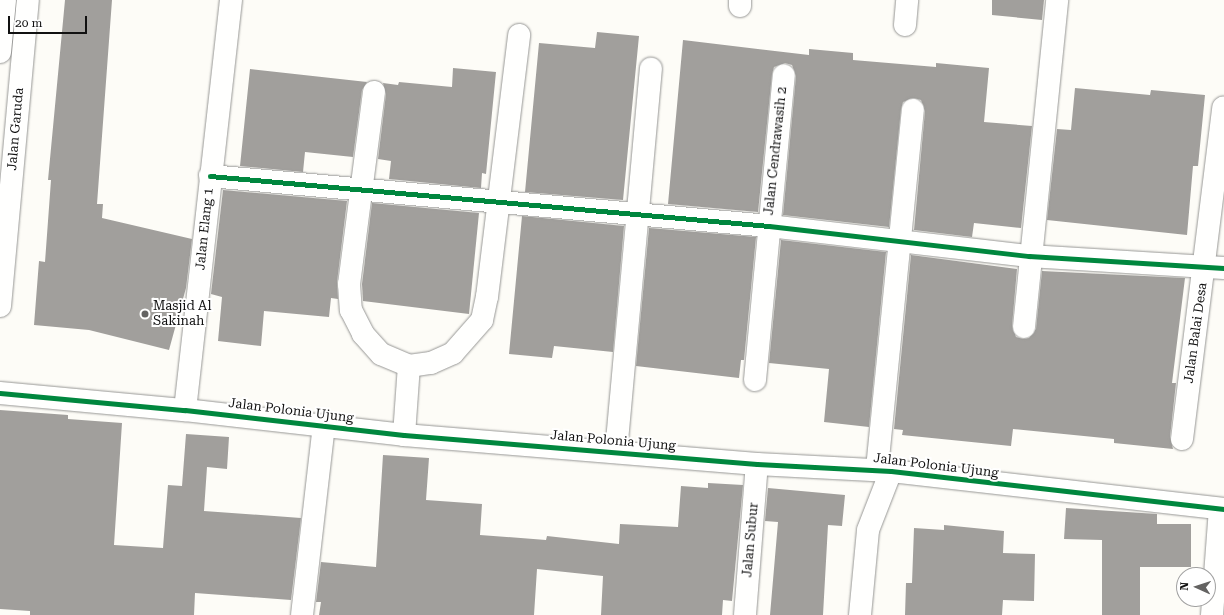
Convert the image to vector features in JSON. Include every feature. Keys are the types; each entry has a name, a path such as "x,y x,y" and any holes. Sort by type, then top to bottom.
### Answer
{"street":[{"name":"Jalan Elang 1","path":"185,410 210,176 231,0"},
{"path":"905,25 907,0"},
{"path":"1024,327 1029,256 1057,0"},
{"path":"0,52 5,2 28,2"},
{"name":"Jalan Garuda","path":"0,306 28,2"},
{"path":"374,92 349,284 351,310 363,334 381,354 409,366 431,363 452,353 482,320 487,297 519,35"},
{"path":"616,452 636,214 651,69"},
{"name":"Jalan Cendrawasih 2","path":"755,380 784,75"},
{"name":"Jalan Balai Desa","path":"1182,439 1214,267 1223,108"},
{"path":"860,615 868,530 884,470 900,240 913,110"},
{"path":"210,176 769,226 1029,256 1214,267"},
{"path":"404,435 409,366"},
{"name":"Jalan Polonia Ujung","path":"0,393 185,410 404,435 758,464 884,470 1222,509"},
{"path":"302,615 324,426"},
{"name":"Jalan Subur","path":"745,615 758,464"},
{"path":"1212,615 1222,509"}],"building":[{"path":"65,0 112,0 97,204 103,204 102,218 192,239 186,288 169,350 89,330 34,325 39,261 45,262 51,180 48,180"},
{"path":"992,0 1044,0 1042,20 992,15"},
{"path":"597,32 639,36 623,200 525,192 539,43 595,48"},
{"path":"683,40 809,55 809,49 853,53 853,60 936,67 936,63 989,68 984,122 1032,126 1021,228 974,223 972,237 914,230 925,111 921,100 914,98 903,102 901,109 889,227 783,215 796,76 792,65 785,63 774,67 772,74 758,212 668,204"},
{"path":"453,68 496,72 486,174 482,173 481,188 389,179 391,161 378,159 386,94 383,83 398,85 399,82 452,87"},
{"path":"250,69 367,82 362,90 353,157 305,152 303,172 240,166"},
{"path":"1075,88 1150,95 1151,90 1205,95 1198,166 1193,166 1187,235 1047,220 1057,129 1071,130"},
{"path":"223,190 347,201 337,282 338,299 331,298 329,317 264,311 261,346 218,341 222,297 211,294"},
{"path":"372,203 479,213 469,314 363,301 362,284"},
{"path":"522,216 624,226 613,352 554,346 552,358 509,354"},
{"path":"649,228 756,237 744,360 741,360 739,378 636,366"},
{"path":"781,240 886,252 869,427 824,422 829,369 769,363"},
{"path":"911,255 1017,269 1012,326 1016,337 1023,339 1029,338 1036,329 1042,271 1185,278 1172,383 1176,383 1170,437 1173,449 1114,443 1114,439 1013,429 1011,446 902,435 903,430 894,429"},
{"path":"0,410 68,415 68,419 122,423 114,545 163,548 168,485 182,486 186,434 229,437 227,469 207,467 204,511 301,518 291,600 195,593 194,615 30,615 30,611 0,609"},
{"path":"383,455 429,458 426,500 482,504 480,535 546,540 547,536 619,544 620,524 678,527 681,486 708,488 708,483 743,485 732,601 723,600 722,615 601,615 603,576 537,569 534,615 319,615 321,602 316,602 321,562 376,567"},
{"path":"768,488 845,495 842,526 828,525 823,615 770,615 778,522 765,521"},
{"path":"1066,508 1157,514 1157,524 1191,524 1191,567 1140,567 1140,615 1102,615 1102,540 1064,539"},
{"path":"944,525 1004,531 1003,553 1035,554 1034,601 1003,600 1002,615 905,615 906,583 912,583 914,528 944,530"}],"cycle path":[{"path":"210,176 769,226 1029,256 1224,268"},
{"path":"0,393 185,410 404,435 757,464 891,471 1224,509"}],"place":[{"name":"Masjid Al Sakinah","path":"145,314"}]}
